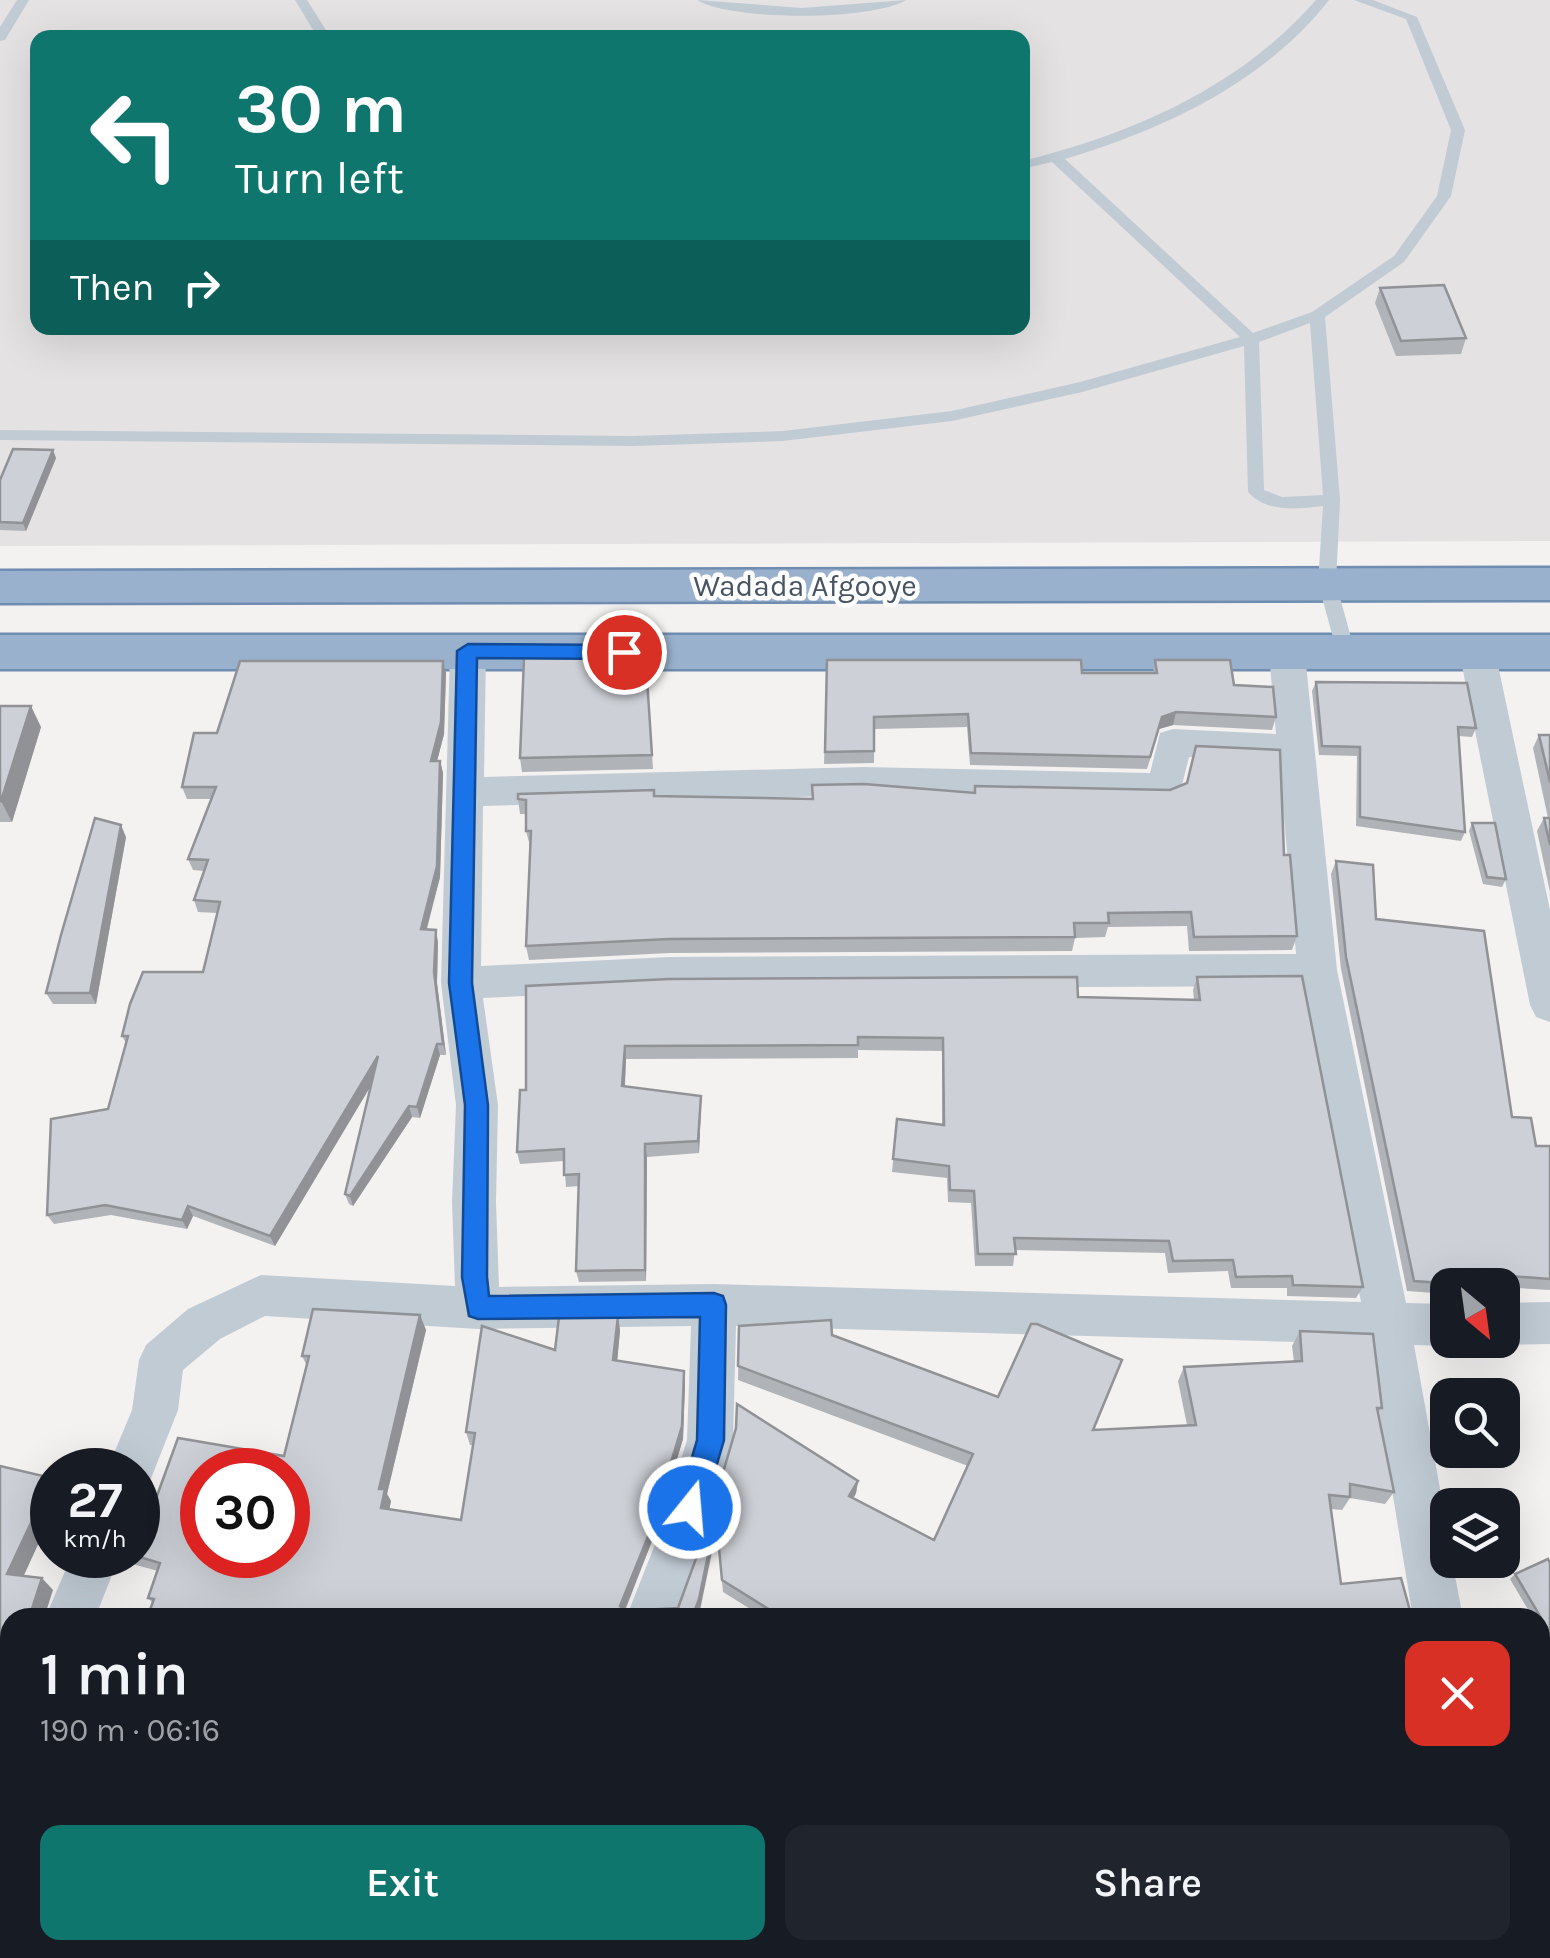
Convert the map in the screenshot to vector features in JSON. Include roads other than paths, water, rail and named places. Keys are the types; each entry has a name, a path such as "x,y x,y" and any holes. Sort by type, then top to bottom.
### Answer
{"highway":[{"name":"Wadada Afgooye","path":"0,587 1550,584"},
{"path":"0,652 1550,652"}],"street":[{"path":"468,651 462,792 461,983 476,1105 478,1308"},
{"path":"1477,652 1550,1005"},
{"path":"1287,654 1294,748 1315,913 1317,970 1388,1326 1436,1608"},
{"path":"462,792 863,781 1166,787 1173,742 1294,748"},
{"path":"461,983 670,973 1317,970"},
{"path":"139,1448 155,1410 162,1360 204,1324 262,1295 478,1308 714,1305 1430,1325"},
{"path":"655,1608 680,1542 710,1440 714,1305"},
{"path":"1520,1324 1550,1323"},
{"path":"74,1608 87,1578"}],"lane":[{"path":"0,37 24,0"},
{"path":"301,0 321,30"},
{"path":"703,0 784,13 847,11 900,0"},
{"path":"1030,163 1078,153 1202,102 1278,48 1324,0"},
{"path":"0,436 614,441 783,436 952,416 1082,387 1252,339 1317,315 1399,259 1444,196 1458,130 1411,18 1360,0"},
{"path":"1056,158 1252,339 1256,492 1265,500 1278,502 1332,500"},
{"path":"1317,315 1332,500 1326,583 1346,652"}]}
